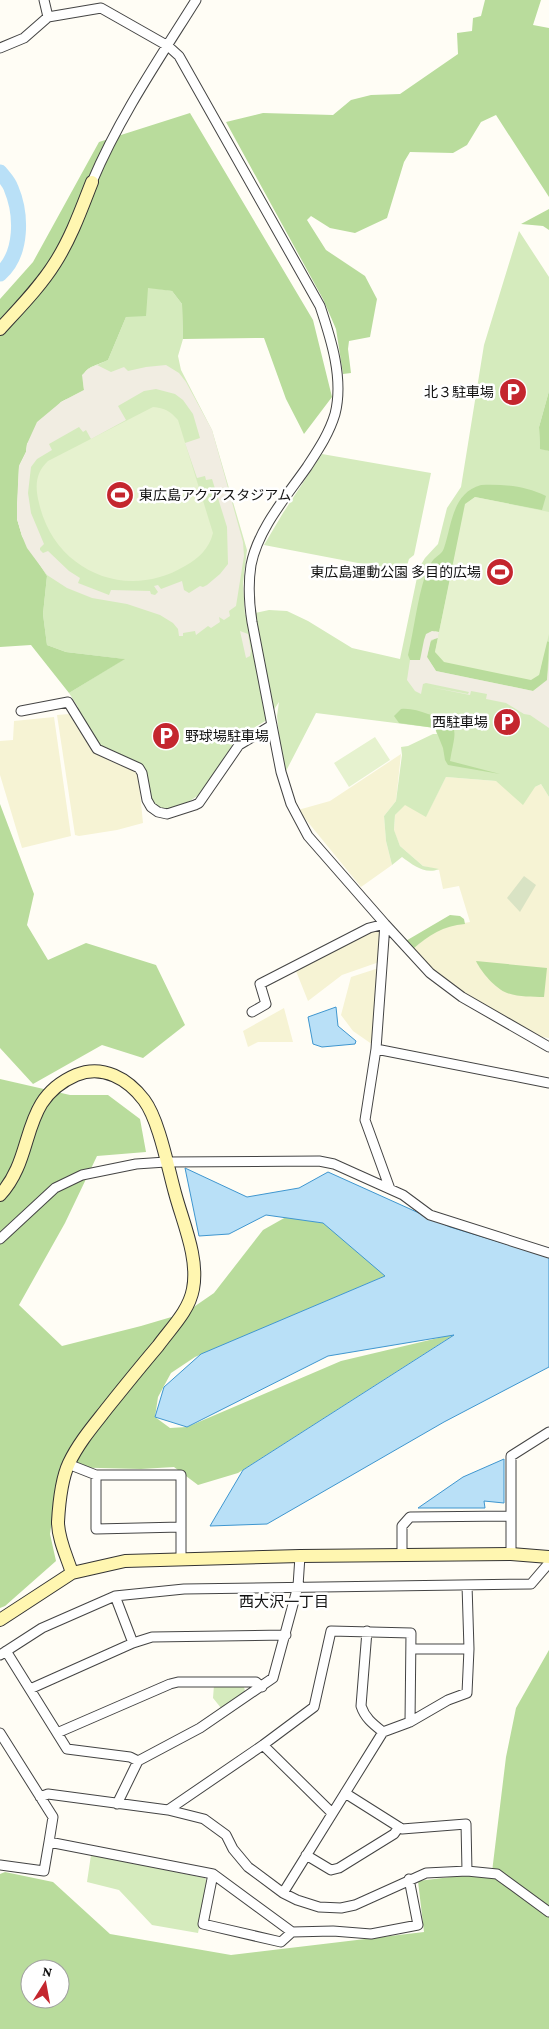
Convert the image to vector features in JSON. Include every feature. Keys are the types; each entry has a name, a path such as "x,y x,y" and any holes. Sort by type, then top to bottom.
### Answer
{"street":[{"path":"44,0 48,17"},
{"path":"0,329 27,300 54,265 73,231 102,159 124,118 196,0"},
{"path":"0,48 24,38 48,17 100,8 168,46 179,56 320,306 333,347 338,376 336,412 325,440 266,527 251,564 249,598 252,622 281,772 291,804 308,836 384,924 430,973 462,997 549,1047"},
{"path":"21,711 68,702 97,750 139,768 142,773 147,800 151,808 167,814 199,803 239,745 272,725"},
{"path":"252,1012 266,1004 260,984 369,928 384,924"},
{"path":"384,924 376,1049 365,1120 390,1189"},
{"path":"376,1049 549,1083"},
{"path":"0,1195 17,1169 37,1110 46,1094 61,1082 82,1073 102,1071 118,1076 136,1090 149,1108 191,1253 194,1274 189,1302 171,1329 83,1438 68,1464 62,1489 58,1524 72,1573"},
{"path":"0,1239 55,1188 82,1175 136,1164 166,1162 319,1161 334,1164 403,1195 430,1215 549,1253"},
{"path":"511,1554 510,1456 549,1432"},
{"path":"68,1464 96,1475 182,1475 181,1559"},
{"path":"96,1475 96,1529 181,1527"},
{"path":"402,1555 402,1526 410,1518 510,1516"},
{"path":"0,1620 72,1573 125,1561 402,1555 511,1554 549,1557"},
{"path":"117,1804 138,1761 200,1728 273,1678 298,1586 300,1556"},
{"path":"138,1761 130,1757 67,1748 30,1689 3,1653 42,1628 115,1596 184,1589 531,1584 549,1563"},
{"path":"283,1893 383,1732 410,1722 448,1700 467,1693 469,1649 467,1585"},
{"path":"115,1596 133,1643"},
{"path":"168,1810 263,1745 314,1706 331,1630 411,1633 410,1722"},
{"path":"367,1631 361,1706 363,1714 383,1732"},
{"path":"30,1689 133,1643 152,1637 286,1635"},
{"path":"411,1649 469,1649"},
{"path":"57,1732 178,1682 256,1682 262,1687"},
{"path":"0,1733 53,1816 44,1871 0,1866"},
{"path":"263,1745 332,1814"},
{"path":"345,1793 402,1830 466,1824 467,1871"},
{"path":"40,1797 48,1794 168,1810 204,1819 226,1835 234,1850 248,1867 283,1893 296,1900 318,1907 341,1908 355,1905 426,1873 467,1871 497,1874 549,1912"},
{"path":"306,1856 331,1870 339,1868 394,1834 399,1827"},
{"path":"49,1842 213,1874 292,1932 333,1931 371,1934 418,1925 410,1879"},
{"path":"213,1874 203,1924 281,1942 292,1932"}],"shaded area":[{"path":"97,365 111,372 124,367 128,371 166,365 179,373 186,382 212,430 243,542 244,556 236,606 229,611 230,616 224,620 219,617 220,622 211,628 208,626 196,635 195,631 183,633 183,636 179,636 178,629 173,623 160,615 127,604 92,598 67,588 47,575 27,548 22,536 17,519 19,466 26,452 27,444 37,422 61,402 84,390 82,375 88,369","holes":["156,389 175,394 183,400 193,414 200,438 185,443 197,478 205,476 206,480 212,479 227,527 228,564 207,585 200,586 189,593 184,590 182,581 161,589 158,585 154,586 158,592 155,595 151,594 150,591 111,590 109,595 78,583 80,578 69,571 48,551 43,553 40,550 44,544 31,513 28,493 31,467 37,459 52,450 49,444 79,427 83,432 86,430 91,439 126,420 118,406 144,391"]},
{"path":"240,631 248,634 251,651 250,656 246,658"},
{"path":"432,631 439,632 438,638 431,640 427,657 436,671 533,691 547,680 549,660 549,728 530,715 524,714 506,703 486,699 487,694 471,691 470,695 430,687 468,694 469,692 426,683 423,684 421,694 415,691 407,680 410,660 420,660 426,634"},
{"path":"69,714 90,747 110,761 138,772 143,823 117,830 75,835 57,715"},
{"path":"54,717 71,836 22,848 0,775 0,741 13,740 14,721"},
{"path":"401,754 396,801 384,816 386,841 392,865 361,887 298,810 330,801"},
{"path":"446,777 496,781 535,787 541,784 549,797 549,1038 542,1037 517,1025 469,997 429,966 413,949 429,935 441,929 470,922 459,886 443,889 439,870 423,866 400,846 394,831 395,815 405,804 426,816"},
{"path":"385,924 382,961 342,975 308,1001 296,971 347,942"},
{"path":"382,967 376,1047 353,1031 341,1015 351,977"},
{"path":"284,1008 293,1042 258,1042 248,1047 243,1031"}],"green space":[{"path":"485,0 541,0 533,25 549,28 549,197 496,115 481,122 467,145 453,153 410,152 404,162 387,218 355,233 330,228 311,216 307,220 326,250 365,276 377,299 370,337 349,341 351,373 343,374 336,329 323,299 226,122 263,113 333,115 351,100 371,95 400,94 458,54 457,33 472,31 473,18 481,16"},
{"path":"190,113 313,320 332,397 304,434 286,399 264,338 183,339 182,304 172,291 148,288 146,316 126,317 108,360 88,369 83,377 84,390 61,402 27,444 26,452 19,466 17,519 22,536 47,576 43,614 47,645 66,652 125,659 69,693 31,645 0,647 0,299 33,262 99,142"},
{"path":"549,209 549,230 543,226 521,224"},
{"path":"519,231 549,277 549,391 539,427 540,448 549,451 549,797 541,784 535,787 523,805 496,781 446,777 426,817 405,805 395,815 394,830 400,846 423,866 439,869 434,871 424,870 402,857 392,865 386,841 384,816 396,801 402,755 401,747 437,734 435,728 316,713 285,773 277,716 279,702 267,720 237,738 201,793 177,807 163,809 157,807 152,802 149,794 144,767 137,762 101,749 76,711 78,707 69,693 124,659 66,652 47,645 43,614 47,576 41,566 19,466 88,369 108,360 126,317 148,287 172,291 182,304 183,339 178,356 181,370 212,430 247,550 243,584 245,615 269,610 287,611 308,621 352,648 400,659 419,568 425,558 438,544 447,508 461,487 484,345"},
{"path":"549,391 549,451 540,449 539,427"},
{"name":"東広島アクアスタジアム","path":"153,407 167,410 178,420 213,533 209,544 203,552 185,566 162,576 139,581 116,580 95,573 76,562 60,546 47,526 39,503 37,491 38,475 48,461"},
{"path":"322,454 431,473 414,555 409,559 405,572 264,545"},
{"path":"481,485 514,486 546,496 542,510 475,497 466,504 439,632 435,631 420,660 410,660 408,655 425,576 430,565 443,550 459,502 471,489"},
{"name":"東広島運動公園 多目的広場","path":"475,497 549,512 549,634 539,675 531,680 444,662 435,652 465,504"},
{"path":"438,638 435,652 539,675 546,641 549,642 547,681 533,691 436,671 427,657 430,642"},
{"path":"401,709 414,710 439,717 452,724 454,735 450,761 500,774 448,765 435,728 399,723 394,716"},
{"path":"375,737 390,760 349,787 334,763"},
{"path":"0,804 34,894 27,925 48,960 86,943 156,965 185,1025 143,1058 102,1045 33,1084 0,1048"},
{"path":"524,876 536,885 520,912 507,898"},
{"path":"450,915 460,916 464,919 465,924 437,932 413,949 404,942"},
{"path":"476,961 547,968 544,997 521,996 503,991 489,980"},
{"path":"0,1079 70,1095 108,1095 140,1119 146,1152 97,1156 65,1223 19,1305 62,1346 185,1313 214,1293 263,1230 286,1217 323,1223 349,1240 385,1276 195,1357 171,1373 158,1397 155,1417 170,1428 187,1427 341,1361 455,1334 238,1473 198,1485 174,1467 141,1469 60,1467 50,1534 56,1561 5,1606 0,1608"},
{"path":"549,1650 549,2029 0,2029 0,1874 5,1872 53,1882 110,1934 231,1955 424,1932 418,1881 492,1872 506,1757 516,1708"},
{"path":"214,1685 244,1686 245,1692 221,1708 213,1698"},
{"path":"91,1855 205,1878 208,1884 198,1933 152,1925 119,1890 87,1882"}],"water":[{"path":"336,1007 338,1026 356,1041 355,1044 322,1047 313,1044 308,1017"},
{"path":"185,1168 247,1197 299,1188 328,1172 450,1227 549,1257 549,1367 444,1422 267,1524 210,1526 243,1470 454,1335 328,1356 187,1427 155,1417 164,1387 201,1354 385,1276 323,1223 266,1215 229,1234 199,1236"},
{"path":"504,1459 504,1503 484,1501 485,1508 418,1508 463,1477"}],"waterway":[{"path":"0,172 8,182 15,198 18,221 18,233 13,256 8,266 0,274"}],"place":[{"name":"北３駐車場","path":"513,392"},
{"name":"東広島アクアスタジアム","path":"120,495"},
{"name":"東広島運動公園 多目的広場","path":"500,572"},
{"name":"西駐車場","path":"507,722"},
{"name":"野球場駐車場","path":"166,736"}],"district":[{"name":"西大沢一丁目","path":"284,1602"}]}
